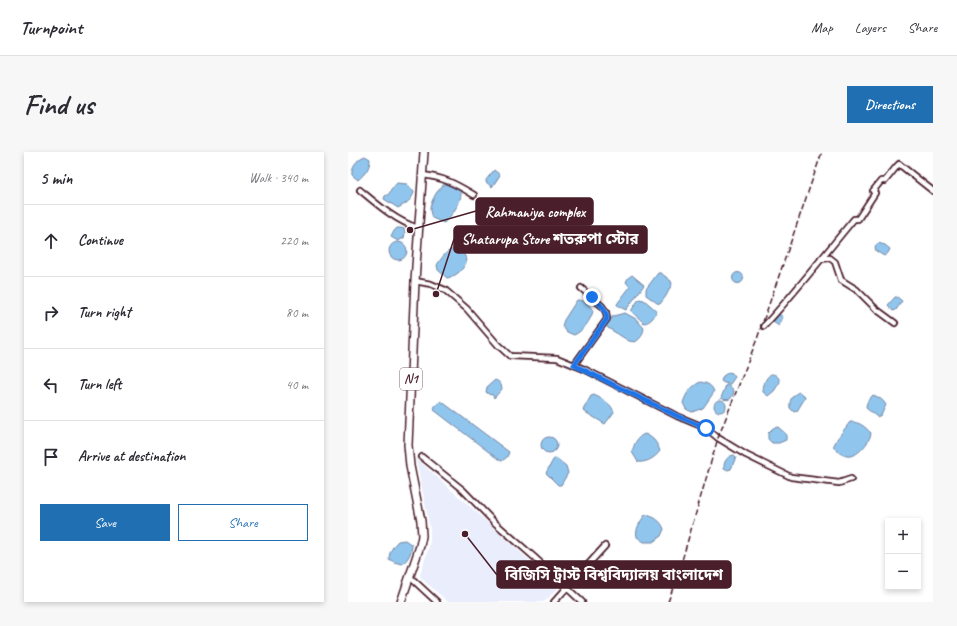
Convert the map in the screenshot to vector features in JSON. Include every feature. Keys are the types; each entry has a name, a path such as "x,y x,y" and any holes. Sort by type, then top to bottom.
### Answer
{"highway":[{"name":"N1","path":"401,602 422,536 421,521 410,466 408,445 415,281 424,152"}],"street":[{"path":"764,326 786,303 854,219 858,219 874,193 873,191 877,185 881,180 885,181 899,164 933,191"},
{"path":"422,175 442,178 456,184 474,195"},
{"path":"360,190 393,216 407,225 418,228"},
{"path":"821,258 830,258 835,262 841,280 856,290 876,309 895,323"},
{"path":"415,281 431,284 445,290 468,309 498,345 510,356 557,358 574,365 671,413 706,428 718,438 746,455 791,477 839,483 851,479"},
{"path":"574,365 607,319 606,312 602,306 581,288"},
{"path":"422,457 463,490 494,522 582,602"},
{"path":"554,602 605,546"},
{"path":"410,577 437,602"}],"shaded area":[{"path":"416,458 559,587 544,602 448,602 421,578 420,575 429,547 430,529"}],"water":[{"path":"365,156 370,159 369,165 365,173 358,180 352,175 352,169 357,161"},
{"path":"494,170 500,175 492,187 486,182 486,180"},
{"path":"397,183 407,184 414,191 410,199 398,208 384,199"},
{"path":"446,183 460,190 461,194 459,203 444,223 432,218 430,208 436,194"},
{"path":"397,228 404,229 405,233 404,238 398,241 391,237"},
{"path":"398,242 404,245 407,251 404,257 398,260 392,257 389,251 392,245"},
{"path":"878,243 885,245 890,249 884,256 876,251 875,247"},
{"path":"456,248 463,253 467,260 460,272 447,278 438,270 437,265 445,254"},
{"path":"658,273 661,273 671,281 672,284 660,304 646,295 646,289"},
{"path":"736,273 740,273 742,274 742,282 736,283 733,280 733,276"},
{"path":"632,275 644,285 626,310 617,304 630,287 626,282"},
{"path":"895,297 902,301 896,310 893,311 888,305"},
{"path":"639,299 644,300 657,311 649,322 644,323 631,311"},
{"path":"577,300 586,303 593,311 586,325 574,335 567,332 562,326 564,320"},
{"path":"625,313 636,319 644,328 641,336 635,342 629,341 608,328 606,325 613,316"},
{"path":"779,314 783,317 779,326 773,322"},
{"path":"729,372 735,377 730,384 724,383 721,381 723,376"},
{"path":"771,374 777,376 780,382 774,391 768,396 763,392 763,387"},
{"path":"495,380 500,383 502,389 494,398 492,394 490,395 486,392 487,387"},
{"path":"700,382 709,385 714,392 703,408 692,412 686,409 683,403 689,391"},
{"path":"726,385 729,385 734,391 731,398 728,400 721,398"},
{"path":"799,392 804,395 805,398 797,411 794,412 790,408 791,400 794,395"},
{"path":"594,395 603,400 613,409 614,412 605,424 583,410 591,396"},
{"path":"873,395 881,399 886,405 881,415 877,417 866,408 867,402"},
{"path":"720,400 724,402 726,406 724,410 720,412 716,410 714,406 716,402"},
{"path":"441,401 509,452 507,457 502,461 498,459 434,410 435,406"},
{"path":"850,422 862,425 871,433 866,445 859,452 855,455 847,456 841,454 833,447"},
{"path":"778,427 786,434 786,440 779,443 772,443 768,439 768,433 773,428"},
{"path":"645,434 655,441 660,451 650,460 638,462 632,452 638,439"},
{"path":"546,437 552,437 557,442 555,451 552,453 546,453 541,448 541,442"},
{"path":"734,455 736,457 731,469 728,470 724,468 728,457"},
{"path":"556,458 566,466 568,473 561,485 558,485 546,473 553,460"},
{"path":"645,515 657,519 664,529 661,536 653,542 644,542 637,537 637,528"},
{"path":"405,540 412,545 408,558 402,564 389,559 389,556 396,543 398,541"}],"railway":[{"path":"668,602 678,574 718,438 757,339 822,152"}],"place":[{"name":"Rahmaniya complex","path":"410,230"},
{"name":"Shatarupa Store শতরুপা স্টোর","path":"436,294"},
{"name":"বিজিসি ট্রাস্ট বিশ্ববিদ্যালয় বাংলাদেশ","path":"465,534"}],"route":[{"path":"592,297 602,306 606,312 607,319 574,365 677,416 706,428"}]}
